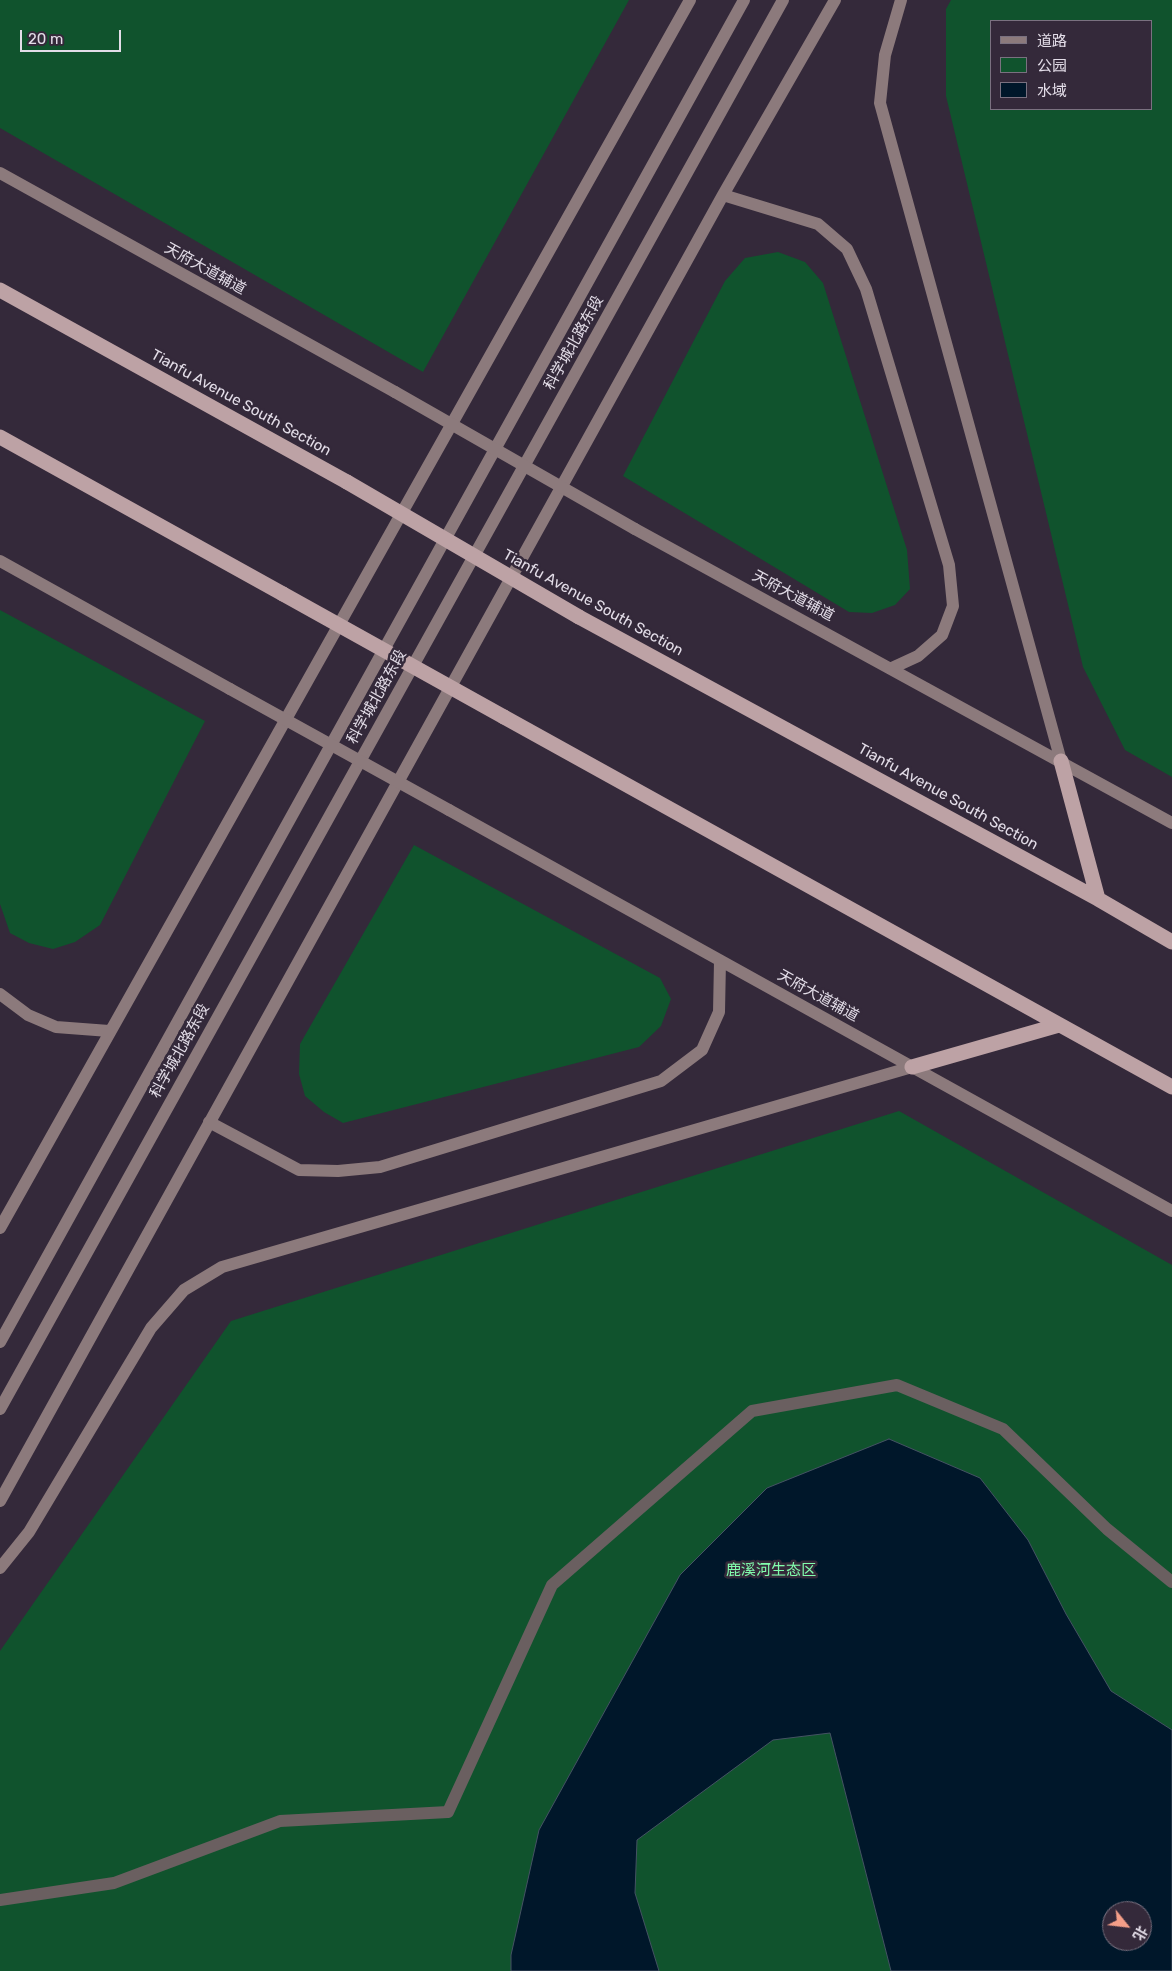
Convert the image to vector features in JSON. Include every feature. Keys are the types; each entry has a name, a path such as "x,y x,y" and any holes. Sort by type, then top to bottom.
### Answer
{"highway":[{"name":"Tianfu Avenue South Section","path":"0,290 347,482 579,616 1098,899 1172,942"},
{"path":"0,437 1172,1087"},
{"path":"1061,761 1098,899"},
{"path":"912,1067 1059,1024"}],"main road":[{"path":"0,1228 690,0"},
{"name":"科学城北路东段","path":"0,1342 744,0"},
{"name":"科学城北路东段","path":"0,1409 782,0"},
{"path":"0,1501 723,195 835,0"},
{"path":"901,0 885,55 880,103 1061,761"},
{"name":"天府大道辅道","path":"0,173 395,392 635,529 1172,823"},
{"path":"723,195 818,224 846,250 866,289 949,565 953,606 942,634 918,656 892,668"},
{"name":"天府大道辅道","path":"0,561 1172,1211"},
{"path":"209,1122 299,1170 338,1171 380,1167 661,1081 702,1050 719,1012 720,961"},
{"path":"0,994 28,1015 56,1027 109,1031"},
{"path":"0,1568 30,1532 151,1328 184,1290 222,1267 912,1067"}],"street":[{"path":"0,1900 114,1883 280,1821 448,1812 552,1585 752,1411 897,1385 1002,1428 1107,1529 1172,1582"}],"green space":[{"path":"0,0 629,0 423,372 0,128"},
{"path":"951,0 1172,0 1172,777 1125,750 1083,667 946,96 946,9"},
{"path":"778,252 805,262 823,283 907,550 910,589 895,605 872,613 849,612 623,476 725,281 745,258"},
{"path":"0,610 205,721 100,925 75,942 53,949 29,943 10,933 0,904"},
{"path":"414,845 660,978 671,999 661,1026 639,1047 343,1123 324,1112 305,1096 299,1074 300,1044"},
{"name":"鹿溪河生态区","path":"899,1111 1172,1265 1172,1971 0,1971 0,1651 231,1321"}],"water":[{"path":"889,1439 980,1478 1028,1540 1066,1614 1111,1691 1172,1730 1172,1971 891,1971 830,1733 773,1740 637,1840 635,1893 659,1971 511,1971 511,1955 539,1830 680,1575 767,1488"}]}
